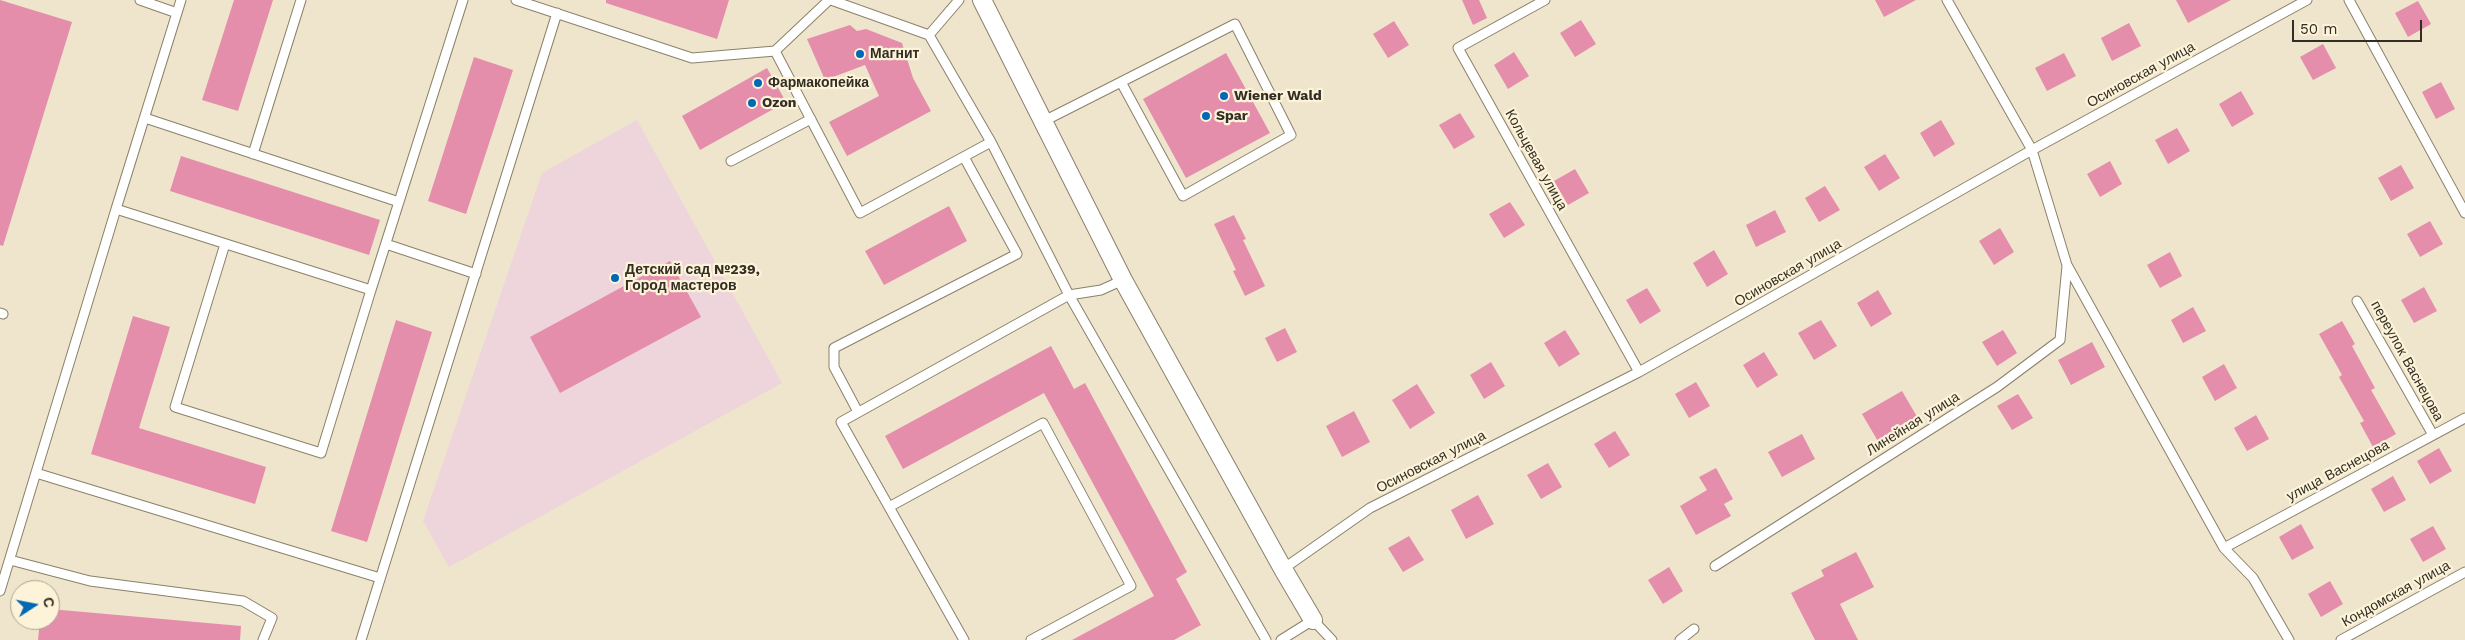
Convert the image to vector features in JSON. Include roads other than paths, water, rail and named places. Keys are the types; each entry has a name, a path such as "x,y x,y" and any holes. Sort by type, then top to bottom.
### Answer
{"street":[{"path":"982,0 1123,280 1283,569 1314,620"}],"lane":[{"path":"140,0 178,12"},
{"path":"0,592 182,0"},
{"path":"253,154 300,0"},
{"path":"226,244 175,407 321,452 463,0"},
{"path":"516,0 692,58 775,51 830,0 929,35 991,142 1069,295 1266,640"},
{"path":"929,35 959,0"},
{"name":"Кольцевая улица","path":"1545,0 1458,48 1640,372"},
{"name":"Линейная улица","path":"1948,0 2032,150 2067,265 2224,548 2253,578 2288,640"},
{"name":"Осиновская улица","path":"1283,569 1370,508 1640,372 2032,150 2307,0"},
{"path":"2349,0 2465,212"},
{"path":"361,640 557,13"},
{"path":"1044,122 1121,82 1235,24 1291,134 1183,196 1121,82"},
{"path":"775,51 860,213 991,142"},
{"path":"145,118 399,202"},
{"path":"731,161 811,119"},
{"path":"858,412 834,366 834,348 1017,254 964,157"},
{"path":"116,210 371,290"},
{"path":"386,244 476,274"},
{"name":"Линейная улица","path":"1715,566 1997,386 2060,340 2067,265"},
{"path":"964,640 841,422 1069,295 1101,290 1123,280"},
{"name":"переулок Васнецова","path":"2357,301 2433,435"},
{"name":"улица Васнецова","path":"2224,548 2465,418"},
{"path":"889,507 1043,423 1131,586 1031,640"},
{"path":"36,473 380,578"},
{"path":"10,560 90,581 243,601 272,618 264,640"},
{"name":"Кондомская улица","path":"2341,640 2465,572"},
{"path":"1281,640 1314,620 1332,640"},
{"path":"1680,640 1694,629"}],"place":[{"name":"Магнит","path":"860,54"},
{"name":"Фармакопейка","path":"758,83"},
{"name":"Wiener Wald","path":"1224,96"},
{"name":"Ozon","path":"752,103"},
{"name":"Spar","path":"1206,116"},
{"name":"Детский сад №239, Город мастеров","path":"615,278"}]}
